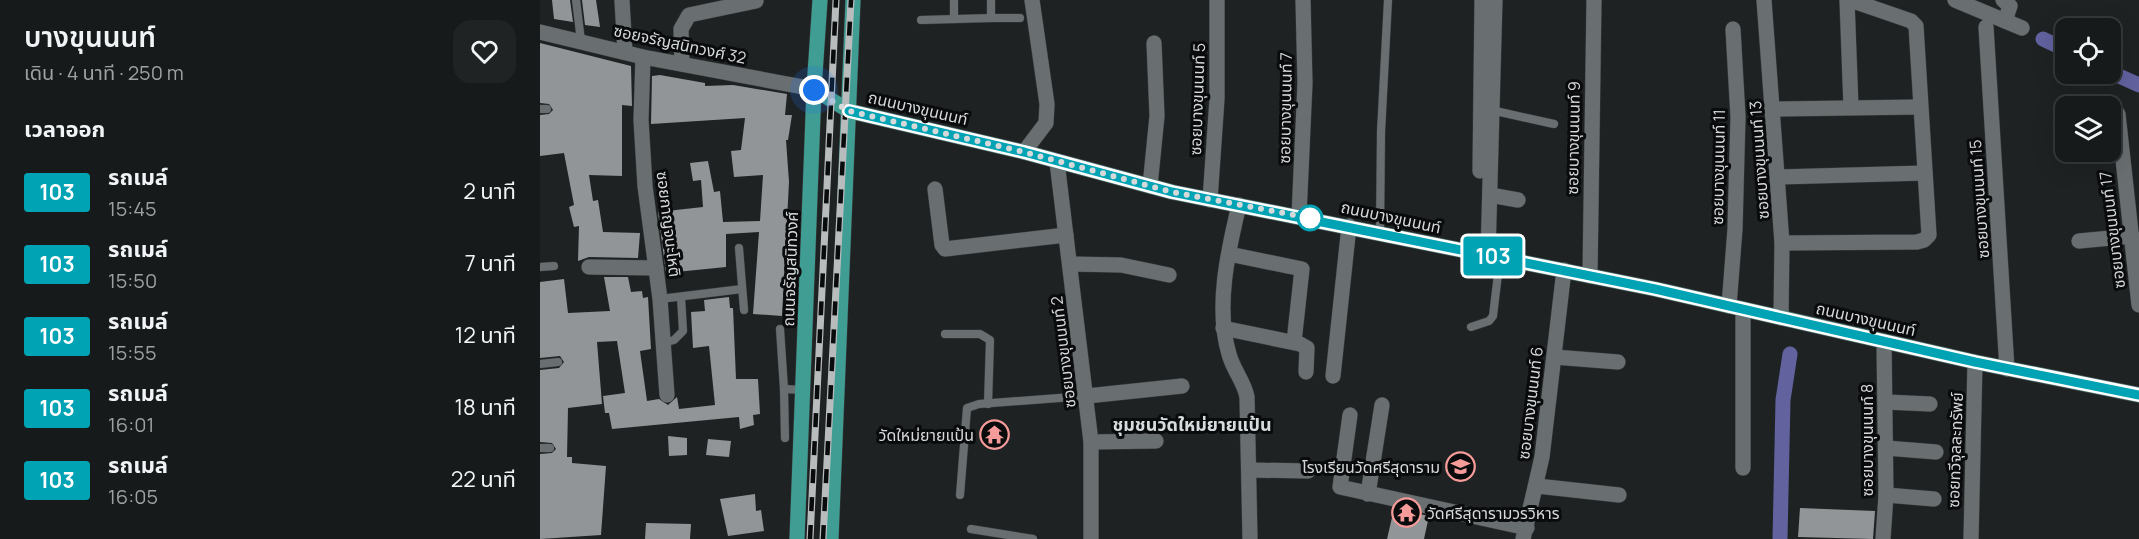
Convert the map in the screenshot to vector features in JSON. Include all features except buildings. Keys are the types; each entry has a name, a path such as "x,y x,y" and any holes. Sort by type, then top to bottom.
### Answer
{"main road":[{"name":"ถนนจรัญสนิทวงศ์","path":"797,539 814,90 820,0"},
{"path":"831,539 853,0"},
{"path":"814,90 849,111"}],"street":[{"path":"1024,152 1046,123 1047,104 1032,0"},
{"name":"ซอยบางขุนนนท์ 5","path":"1210,200 1217,99 1217,0"},
{"name":"ซอยบางขุนนนท์ 7","path":"1299,216 1305,83 1303,0"},
{"path":"1482,0 1479,222 1488,255"},
{"path":"1488,255 1495,0"},
{"name":"ซอยบางขุนนนท์ 9","path":"1590,276 1594,0"},
{"name":"ซอยบางขุนนนท์ 13","path":"1764,0 1774,109 1782,243 1781,318"},
{"path":"1782,243 1924,240 1929,235 1919,107 1916,27 1911,21 1848,0 1851,108"},
{"path":"1955,0 1984,6 2005,21 2022,28"},
{"path":"2003,0 2010,6 2005,21"},
{"path":"682,64 681,29 683,21 689,15 723,3 756,1"},
{"path":"622,2 625,52"},
{"name":"ซอยบางขุนนนท์ 15","path":"1986,27 2007,369"},
{"name":"ซอยบางขุนนนท์ 11","path":"1733,29 1738,117 1735,229 1736,307 1743,468"},
{"name":"ซอยจรัญสนิทวงศ์ 32","path":"540,32 581,40 643,57 814,90"},
{"path":"1150,186 1157,116 1154,43"},
{"name":"ซอยกาญจนะโหติ","path":"643,57 641,120 645,186 660,300 667,395"},
{"path":"1774,109 1919,107"},
{"name":"ถนนบางขุนนนท์","path":"849,111 1024,152 1210,200 1564,270 2007,369 2139,395"},
{"name":"ซอยบางขุนนนท์ 17","path":"2121,140 2139,305"},
{"name":"ซอยบางขุนนนท์ 2","path":"1057,162 1087,396 1091,442 1091,539"},
{"path":"1778,177 1925,173"},
{"path":"934,189 942,245 945,249 1066,235"},
{"path":"1490,195 1518,201"},
{"path":"1239,205 1229,254 1223,328 1229,355 1245,385 1247,397 1250,539"},
{"path":"1333,376 1349,226"},
{"path":"2079,241 2132,236"},
{"path":"1229,254 1302,269 1294,342"},
{"path":"1070,264 1120,265 1169,275"},
{"path":"590,267 656,268"},
{"name":"ซอยบางขุนนนท์ 6","path":"1525,533 1537,486 1564,270"},
{"path":"1223,328 1294,342 1307,348 1306,372"},
{"name":"ซอยบางขุนนนท์ 8","path":"1883,539 1886,495 1884,342"},
{"path":"1554,357 1618,362"},
{"name":"ซอยทวีจุลละทรัพย์","path":"1971,539 1975,362"},
{"path":"1087,396 1182,386"},
{"path":"1886,402 1930,404"},
{"path":"1368,494 1382,405"},
{"path":"1350,415 1340,487 1525,533"},
{"path":"1091,442 1156,441"},
{"path":"1886,448 1936,452"},
{"path":"1249,470 1308,471"},
{"path":"1537,486 1619,495"},
{"path":"1886,495 1934,499"}],"lane":[{"path":"576,0 581,40"},
{"path":"954,0 954,19"},
{"path":"991,0 991,18"},
{"path":"1380,233 1381,132 1388,0"},
{"path":"921,20 1020,18"},
{"path":"1491,110 1554,124"},
{"path":"739,248 744,310"},
{"path":"1472,327 1489,321 1493,316 1488,255"},
{"path":"540,267 554,266"},
{"path":"660,300 742,290"},
{"path":"663,343 674,340 683,331 681,297"},
{"path":"780,329 785,438"},
{"path":"945,334 980,334 990,340 988,404"},
{"path":"540,364 558,362"},
{"path":"784,389 803,390"},
{"path":"960,495 965,411 971,406 1087,396"},
{"path":"540,448 550,448"},
{"path":"971,529 1033,539"}],"waterway":[{"path":"2043,39 2055,45"},
{"path":"2121,77 2139,85"},
{"path":"1780,539 1783,400 1790,354"}],"railway":[{"path":"810,539 836,0"},
{"path":"823,539 851,0"}],"bus line":[{"name":"103","path":"849,111 1024,152 1172,192 1273,210 1655,289 1975,362 2139,395"}],"place":[{"name":"วัดใหม่ยายแป้น","path":"995,435"},
{"name":"โรงเรียนวัดศรีสุดาราม","path":"1461,467"},
{"name":"วัดศรีสุดารามวรวิหาร","path":"1406,513"}],"district":[{"name":"ชุมชนวัดใหม่ยายแป้น","path":"1192,424"}],"route":[{"path":"814,90 849,111 1024,152 1172,192 1320,220 1310,218"}]}
